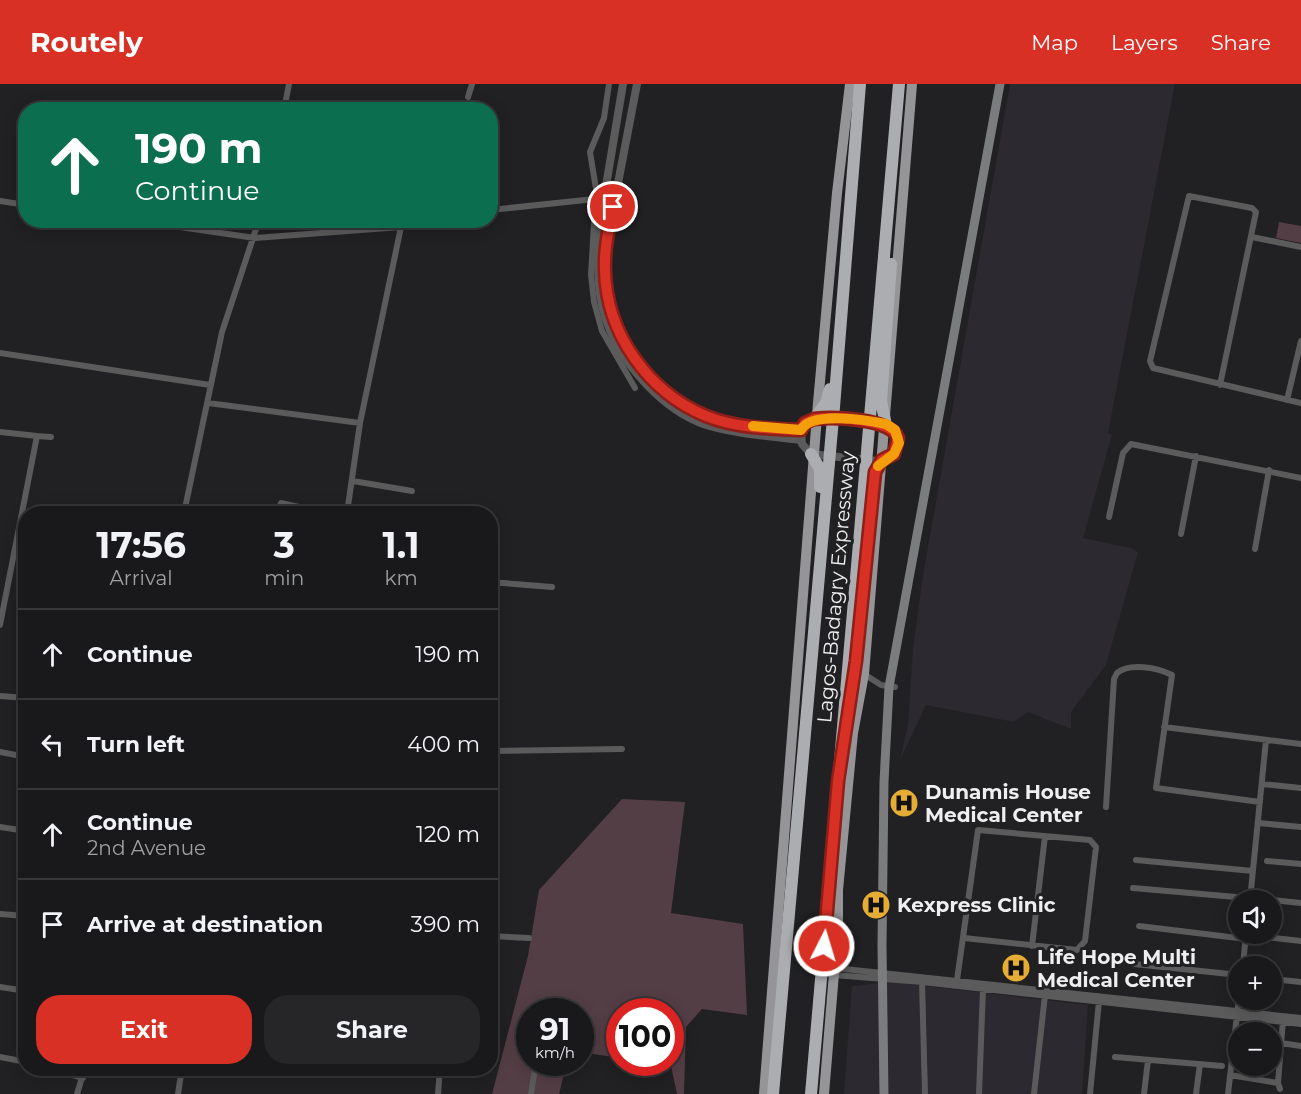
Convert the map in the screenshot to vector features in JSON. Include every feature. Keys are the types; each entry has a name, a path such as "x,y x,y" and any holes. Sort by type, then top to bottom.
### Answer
{"highway":[{"name":"Lagos-Badagry Expressway","path":"773,1094 801,791 860,84"},
{"name":"Lagos-Badagry Expressway","path":"811,1094 899,84"},
{"path":"814,419 824,408 829,396 846,188 857,117"},
{"path":"886,424 880,406 889,314 895,131"},
{"path":"801,791 813,561 820,475 818,463 811,454"},
{"path":"838,781 856,661 875,472 882,460"}],"main road":[{"name":"Lagos-Badagry Expressway","path":"764,1094 818,403 837,193 850,84"},
{"name":"Lagos-Badagry Expressway","path":"824,1094 840,867 853,733 863,680 912,84"},
{"path":"884,1094 884,782 892,687 1002,84"},
{"path":"885,975 889,1094"}],"street":[{"path":"286,102 290,84"},
{"path":"468,97 472,84"},
{"path":"609,84 604,118 590,152 595,199 591,275 594,302 602,331 635,388"},
{"path":"623,84 597,244 600,301 614,338 659,397 704,424 726,430 801,440"},
{"path":"637,84 605,250 610,309 632,356 642,375 708,417 728,423 801,430"},
{"path":"1220,385 1257,212 1252,208 1189,196 1185,200 1150,361 1153,368 1220,385 1301,403"},
{"path":"498,209 595,199"},
{"path":"0,201 18,204"},
{"path":"187,228 255,238 388,228"},
{"path":"186,506 222,332 257,228"},
{"path":"348,506 360,423 401,228"},
{"path":"1252,237 1301,247"},
{"path":"1287,400 1301,342"},
{"path":"0,353 210,385"},
{"path":"208,403 360,423"},
{"path":"814,419 886,424 895,430 899,443 894,454 882,460 811,454 801,440 801,430 805,423 814,419"},
{"path":"0,432 51,437"},
{"path":"23,506 36,436"},
{"path":"1109,518 1123,453 1131,444 1301,478"},
{"path":"1181,534 1196,456"},
{"path":"1255,549 1269,470"},
{"path":"353,482 412,491"},
{"path":"280,506 281,503 294,506"},
{"path":"0,625 18,530"},
{"path":"498,582 552,587"},
{"path":"1106,807 1114,678 1123,668 1157,669 1172,675 1156,788 1260,802"},
{"path":"863,680 892,687"},
{"path":"0,696 18,697"},
{"path":"1164,727 1301,744"},
{"path":"1251,890 1266,740"},
{"path":"498,751 622,749"},
{"path":"0,752 18,755"},
{"path":"1262,784 1301,788"},
{"path":"1258,823 1301,827"},
{"path":"0,826 18,829"},
{"path":"957,980 978,830 1090,840 1096,847 1085,941 1077,950 964,938"},
{"path":"1032,946 1045,836"},
{"path":"1136,860 1253,871"},
{"path":"1267,861 1301,864"},
{"path":"1133,888 1228,897"},
{"path":"1282,901 1301,903"},
{"path":"0,914 18,915"},
{"path":"1139,926 1228,934"},
{"path":"498,936 529,938"},
{"path":"1282,939 1301,942"},
{"path":"1134,964 1228,974"},
{"path":"834,972 957,980 1237,1013 1283,1019 1301,1024"},
{"path":"885,975 983,989 1237,1013"},
{"path":"1282,980 1301,982"},
{"path":"922,982 925,1094"},
{"path":"0,987 18,990"},
{"path":"979,1094 983,989"},
{"path":"1034,1094 1045,995"},
{"path":"1090,1094 1099,1001"},
{"path":"1236,1022 1237,1010"},
{"path":"1283,1019 1301,1018"},
{"path":"1282,1031 1283,1019"},
{"path":"1282,1043 1301,1046"},
{"path":"1115,1057 1222,1066"},
{"path":"0,1058 18,1061"},
{"path":"1144,1094 1148,1060"},
{"path":"1196,1094 1200,1064"},
{"path":"77,1076 82,1078 77,1094"},
{"path":"178,1094 181,1076"},
{"path":"438,1094 440,1076"},
{"path":"531,1094 534,1076"},
{"path":"1228,1094 1230,1076"},
{"path":"1234,1076 1279,1086 1279,1076"}],"shaded area":[{"path":"1010,84 1175,84 1108,433 1112,435 1083,538 1131,548 1138,552 1106,665 1071,712 1071,729 1028,712 1014,722 926,705 900,760 908,724 913,649 923,575"},
{"path":"1279,222 1301,226 1301,243 1276,238"},
{"path":"622,799 685,802 671,913 743,924 747,1015 702,1009 686,1027 684,1094 677,1094 673,1076 684,1076 684,998 606,998 606,1056 594,1054 594,998 517,998 528,956 539,890"},
{"path":"890,982 1088,1005 1082,1094 844,1094 852,986"},
{"path":"516,1002 516,1076 564,1076 559,1094 492,1094"}],"slow traffic":[{"path":"753,426 801,430 805,423 824,418 886,424 895,430 899,443 894,454 882,460 878,466"}],"place":[{"name":"Dunamis House Medical Center","path":"904,803"},
{"name":"Kexpress Clinic","path":"876,905"},
{"name":"Life Hope Multi Medical Center","path":"1016,968"}],"route":[{"path":"613,207 605,250 606,290 610,309 632,356 646,374 667,393 708,417 728,423 801,430 805,423 824,418 886,424 895,430 898,438 899,443 894,454 882,460 875,472 856,661 838,781 824,946"}]}
